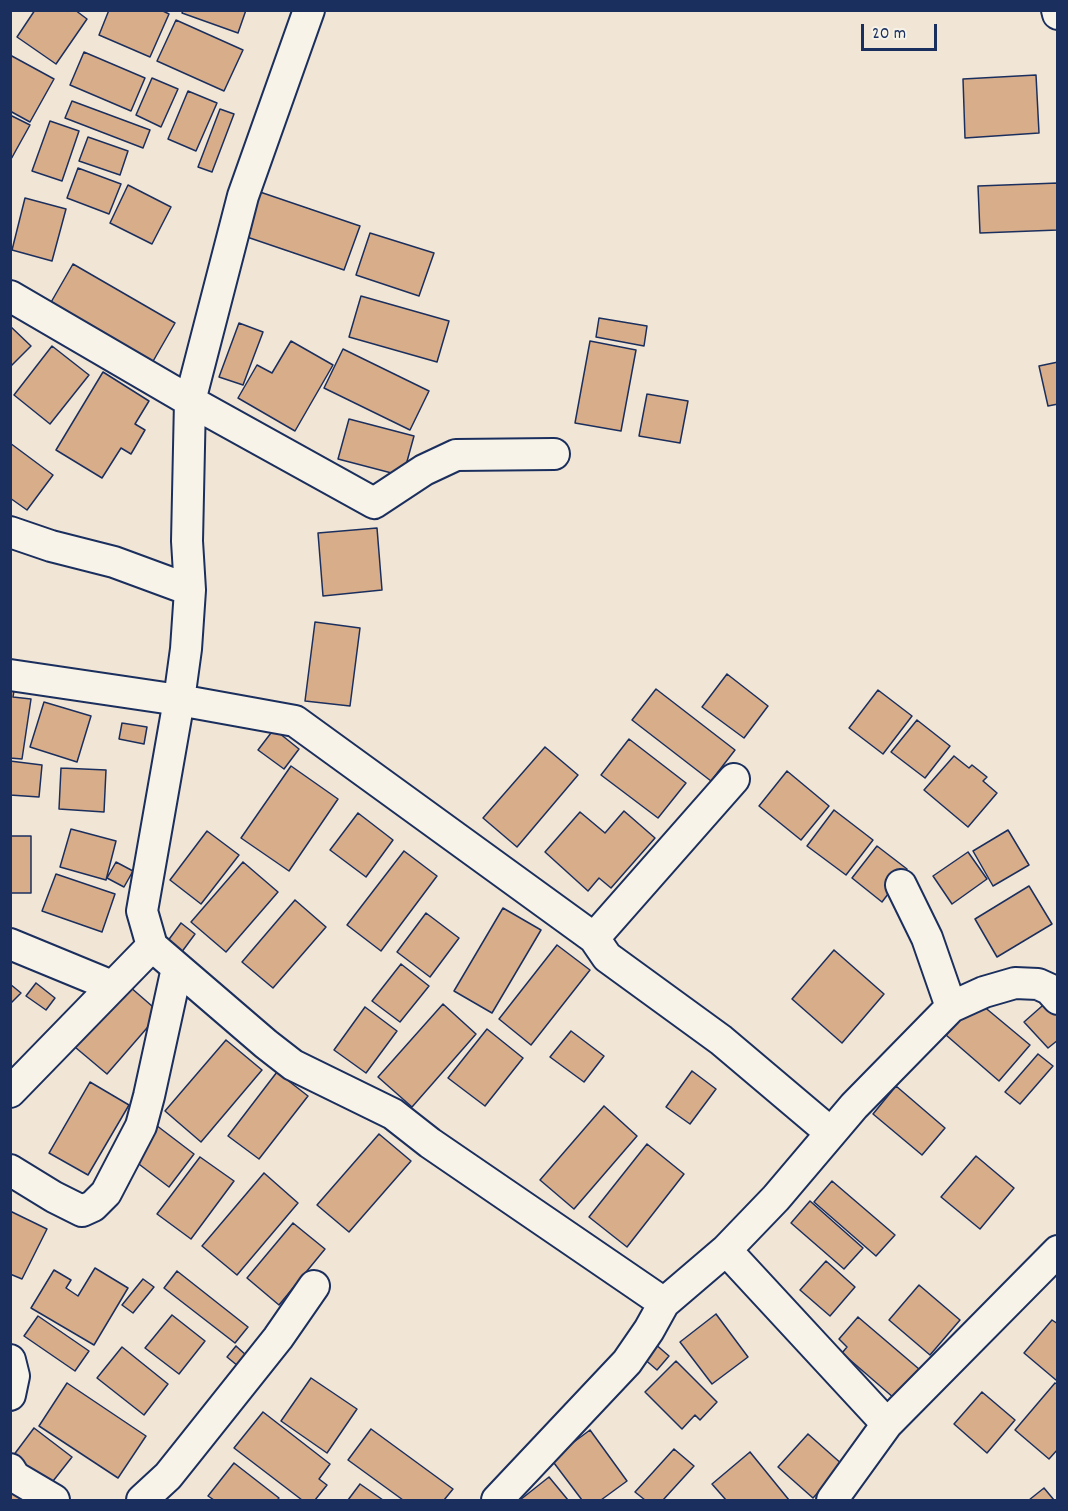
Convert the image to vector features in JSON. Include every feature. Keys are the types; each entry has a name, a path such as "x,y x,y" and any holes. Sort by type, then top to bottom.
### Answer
{"street":[{"path":"309,10 243,196 190,401 187,541 190,590 186,649 142,911 152,946 293,1065 393,1114 430,1143 664,1303"},
{"path":"10,296 190,401 374,502 424,470 456,455 554,454"},
{"path":"10,532 51,546 114,562 190,590"},
{"path":"10,675 179,700 295,721 594,938 607,957 721,1041 831,1133"},
{"path":"594,938 734,779"},
{"path":"901,885 927,938 951,1007"},
{"path":"10,944 112,986"},
{"path":"10,1092 152,946"},
{"path":"10,1170 82,1211 93,1206 106,1193 141,1126 177,968"},
{"path":"497,1500 627,1362 664,1303 726,1250 776,1198 854,1106 951,1007 984,992 1015,983 1038,984 1048,988 1058,999"},
{"path":"726,1250 887,1424"},
{"path":"832,1500 887,1424 1058,1251"},
{"path":"142,1500 168,1476 278,1338 314,1286"},
{"path":"10,1360 14,1376 10,1395"},
{"path":"10,1469 15,1477 54,1500"}],"building":[{"path":"35,10 75,10 87,19 56,64 17,37"},
{"path":"109,10 161,10 169,14 150,57 99,35"},
{"path":"183,10 246,10 238,33 182,13"},
{"path":"176,20 243,50 224,91 157,61"},
{"path":"84,52 145,78 131,111 70,85"},
{"path":"10,55 54,79 30,122 10,111"},
{"path":"1036,75 1039,133 965,138 963,79"},
{"path":"152,78 178,89 161,127 136,115"},
{"path":"188,91 217,103 196,151 168,139"},
{"path":"72,101 150,130 143,148 65,118"},
{"path":"220,109 234,114 212,172 198,167"},
{"path":"10,115 30,125 10,161"},
{"path":"50,121 79,131 62,181 32,171"},
{"path":"88,137 128,151 120,175 79,161"},
{"path":"78,168 121,184 109,214 67,198"},
{"path":"1058,183 1058,230 980,233 978,186"},
{"path":"128,185 171,207 152,244 110,223"},
{"path":"260,192 360,226 344,270 244,236"},
{"path":"25,198 66,209 52,261 12,250"},
{"path":"370,233 434,253 419,296 356,275"},
{"path":"73,264 175,323 152,363 50,304"},
{"path":"361,296 449,321 437,362 349,337"},
{"path":"599,318 647,326 644,346 596,337"},
{"path":"239,323 263,332 243,385 219,377"},
{"path":"10,326 31,346 10,367"},
{"path":"291,341 333,365 295,431 238,398 257,365 272,373"},
{"path":"590,341 636,350 621,431 575,423"},
{"path":"52,346 89,375 50,424 14,395"},
{"path":"343,349 429,391 410,430 324,388"},
{"path":"1058,362 1058,404 1048,406 1039,366"},
{"path":"103,372 149,401 135,424 145,430 131,454 121,448 102,478 56,450"},
{"path":"647,394 688,401 680,443 639,436"},
{"path":"349,419 414,436 403,476 338,459"},
{"path":"10,443 53,475 27,510 10,498"},
{"path":"377,528 382,590 323,596 318,533"},
{"path":"315,622 360,628 350,706 305,701"},
{"path":"727,674 768,706 744,738 702,707"},
{"path":"10,684 15,685 13,697 31,699 22,759 10,758"},
{"path":"656,689 735,750 711,781 632,720"},
{"path":"878,690 912,716 883,754 849,728"},
{"path":"44,702 91,716 77,762 30,747"},
{"path":"917,720 950,746 925,778 891,752"},
{"path":"122,723 147,727 144,744 119,739"},
{"path":"274,729 299,749 284,769 258,750"},
{"path":"629,739 686,783 658,818 601,775"},
{"path":"545,747 578,775 517,847 483,818"},
{"path":"954,756 969,768 972,765 987,777 983,781 997,793 968,827 924,790"},
{"path":"10,761 42,765 39,797 10,795"},
{"path":"291,766 338,799 289,871 241,838"},
{"path":"61,768 106,770 104,812 59,809"},
{"path":"787,771 829,806 801,840 759,806"},
{"path":"834,810 873,840 846,875 807,846"},
{"path":"624,811 655,838 611,888 599,878 588,891 545,852 580,812 605,833"},
{"path":"358,813 393,840 366,877 330,850"},
{"path":"71,829 116,841 106,880 60,867"},
{"path":"1008,830 1029,865 993,886 973,851"},
{"path":"207,831 239,855 201,904 170,880"},
{"path":"10,836 31,836 31,893 10,893"},
{"path":"877,846 907,869 882,902 852,878"},
{"path":"404,851 437,876 381,951 347,925"},
{"path":"968,852 987,879 952,904 933,876"},
{"path":"116,862 133,871 124,887 107,878"},
{"path":"243,862 278,892 226,952 191,922"},
{"path":"56,874 115,894 102,932 42,911"},
{"path":"1029,886 1052,924 997,957 975,919"},
{"path":"295,900 326,927 273,988 242,962"},
{"path":"503,908 541,930 492,1013 454,991"},
{"path":"426,913 459,938 430,977 397,952"},
{"path":"181,923 195,934 181,953 167,942"},
{"path":"557,945 590,970 531,1045 499,1019"},
{"path":"834,950 884,994 842,1043 792,999"},
{"path":"401,964 429,986 400,1022 372,1001"},
{"path":"122,980 160,1013 107,1074 69,1042"},
{"path":"36,983 55,998 46,1010 26,996"},
{"path":"10,984 21,993 10,1004"},
{"path":"1050,999 1058,1008 1058,1040 1048,1048 1024,1022"},
{"path":"976,1000 1030,1045 999,1081 946,1035"},
{"path":"443,1004 476,1034 412,1107 378,1077"},
{"path":"365,1007 397,1031 366,1073 334,1050"},
{"path":"487,1029 523,1058 485,1106 448,1078"},
{"path":"571,1031 604,1056 584,1082 550,1057"},
{"path":"226,1040 262,1070 201,1142 165,1111"},
{"path":"1038,1054 1053,1066 1020,1104 1005,1092"},
{"path":"692,1071 716,1089 690,1124 666,1107"},
{"path":"277,1072 308,1096 259,1159 228,1136"},
{"path":"90,1082 129,1105 88,1175 49,1153"},
{"path":"896,1086 945,1128 922,1155 873,1114"},
{"path":"604,1106 637,1136 574,1209 540,1180"},
{"path":"152,1122 194,1154 169,1187 127,1155"},
{"path":"379,1134 411,1161 349,1232 317,1205"},
{"path":"647,1144 684,1174 627,1247 589,1217"},
{"path":"976,1156 1014,1188 980,1229 941,1197"},
{"path":"200,1157 234,1181 191,1239 157,1214"},
{"path":"264,1173 298,1203 237,1275 202,1246"},
{"path":"832,1181 895,1235 876,1256 814,1202"},
{"path":"810,1201 863,1248 844,1269 791,1223"},
{"path":"10,1211 47,1229 22,1279 10,1274"},
{"path":"293,1223 325,1249 279,1305 247,1278"},
{"path":"826,1261 855,1287 830,1316 800,1290"},
{"path":"95,1268 128,1288 94,1345 31,1308 54,1270 71,1280 66,1288 78,1296"},
{"path":"177,1271 248,1327 235,1343 164,1288"},
{"path":"143,1279 154,1287 133,1313 122,1305"},
{"path":"919,1285 960,1320 930,1355 889,1320"},
{"path":"716,1314 748,1357 712,1384 680,1342"},
{"path":"172,1315 205,1341 179,1374 145,1348"},
{"path":"38,1316 89,1351 75,1371 24,1336"},
{"path":"858,1317 919,1369 894,1398 842,1353 847,1347 839,1339"},
{"path":"1052,1320 1058,1324 1058,1378 1056,1380 1024,1353"},
{"path":"654,1343 669,1356 657,1370 642,1357"},
{"path":"236,1346 247,1356 238,1366 227,1357"},
{"path":"122,1347 168,1384 144,1415 97,1378"},
{"path":"676,1361 717,1402 700,1420 695,1415 682,1429 645,1392"},
{"path":"311,1378 357,1409 327,1453 281,1421"},
{"path":"67,1383 146,1436 118,1478 39,1426"},
{"path":"1055,1383 1058,1385 1058,1449 1049,1459 1015,1430"},
{"path":"982,1392 1015,1420 987,1453 954,1424"},
{"path":"263,1412 330,1464 319,1479 327,1485 315,1500 302,1500 234,1448"},
{"path":"34,1428 72,1457 46,1490 10,1460"},
{"path":"371,1429 453,1489 444,1500 403,1500 348,1460"},
{"path":"590,1430 627,1481 601,1500 582,1500 551,1459"},
{"path":"808,1434 843,1465 813,1498 778,1467"},
{"path":"674,1449 694,1466 663,1500 645,1500 635,1492"},
{"path":"750,1452 789,1500 726,1500 712,1484"},
{"path":"234,1463 279,1498 277,1500 214,1500 208,1496"},
{"path":"549,1477 568,1500 520,1500"},
{"path":"10,1481 29,1495 25,1500 10,1500"},
{"path":"360,1484 383,1500 348,1500"},
{"path":"1044,1488 1054,1500 1029,1500"}]}
